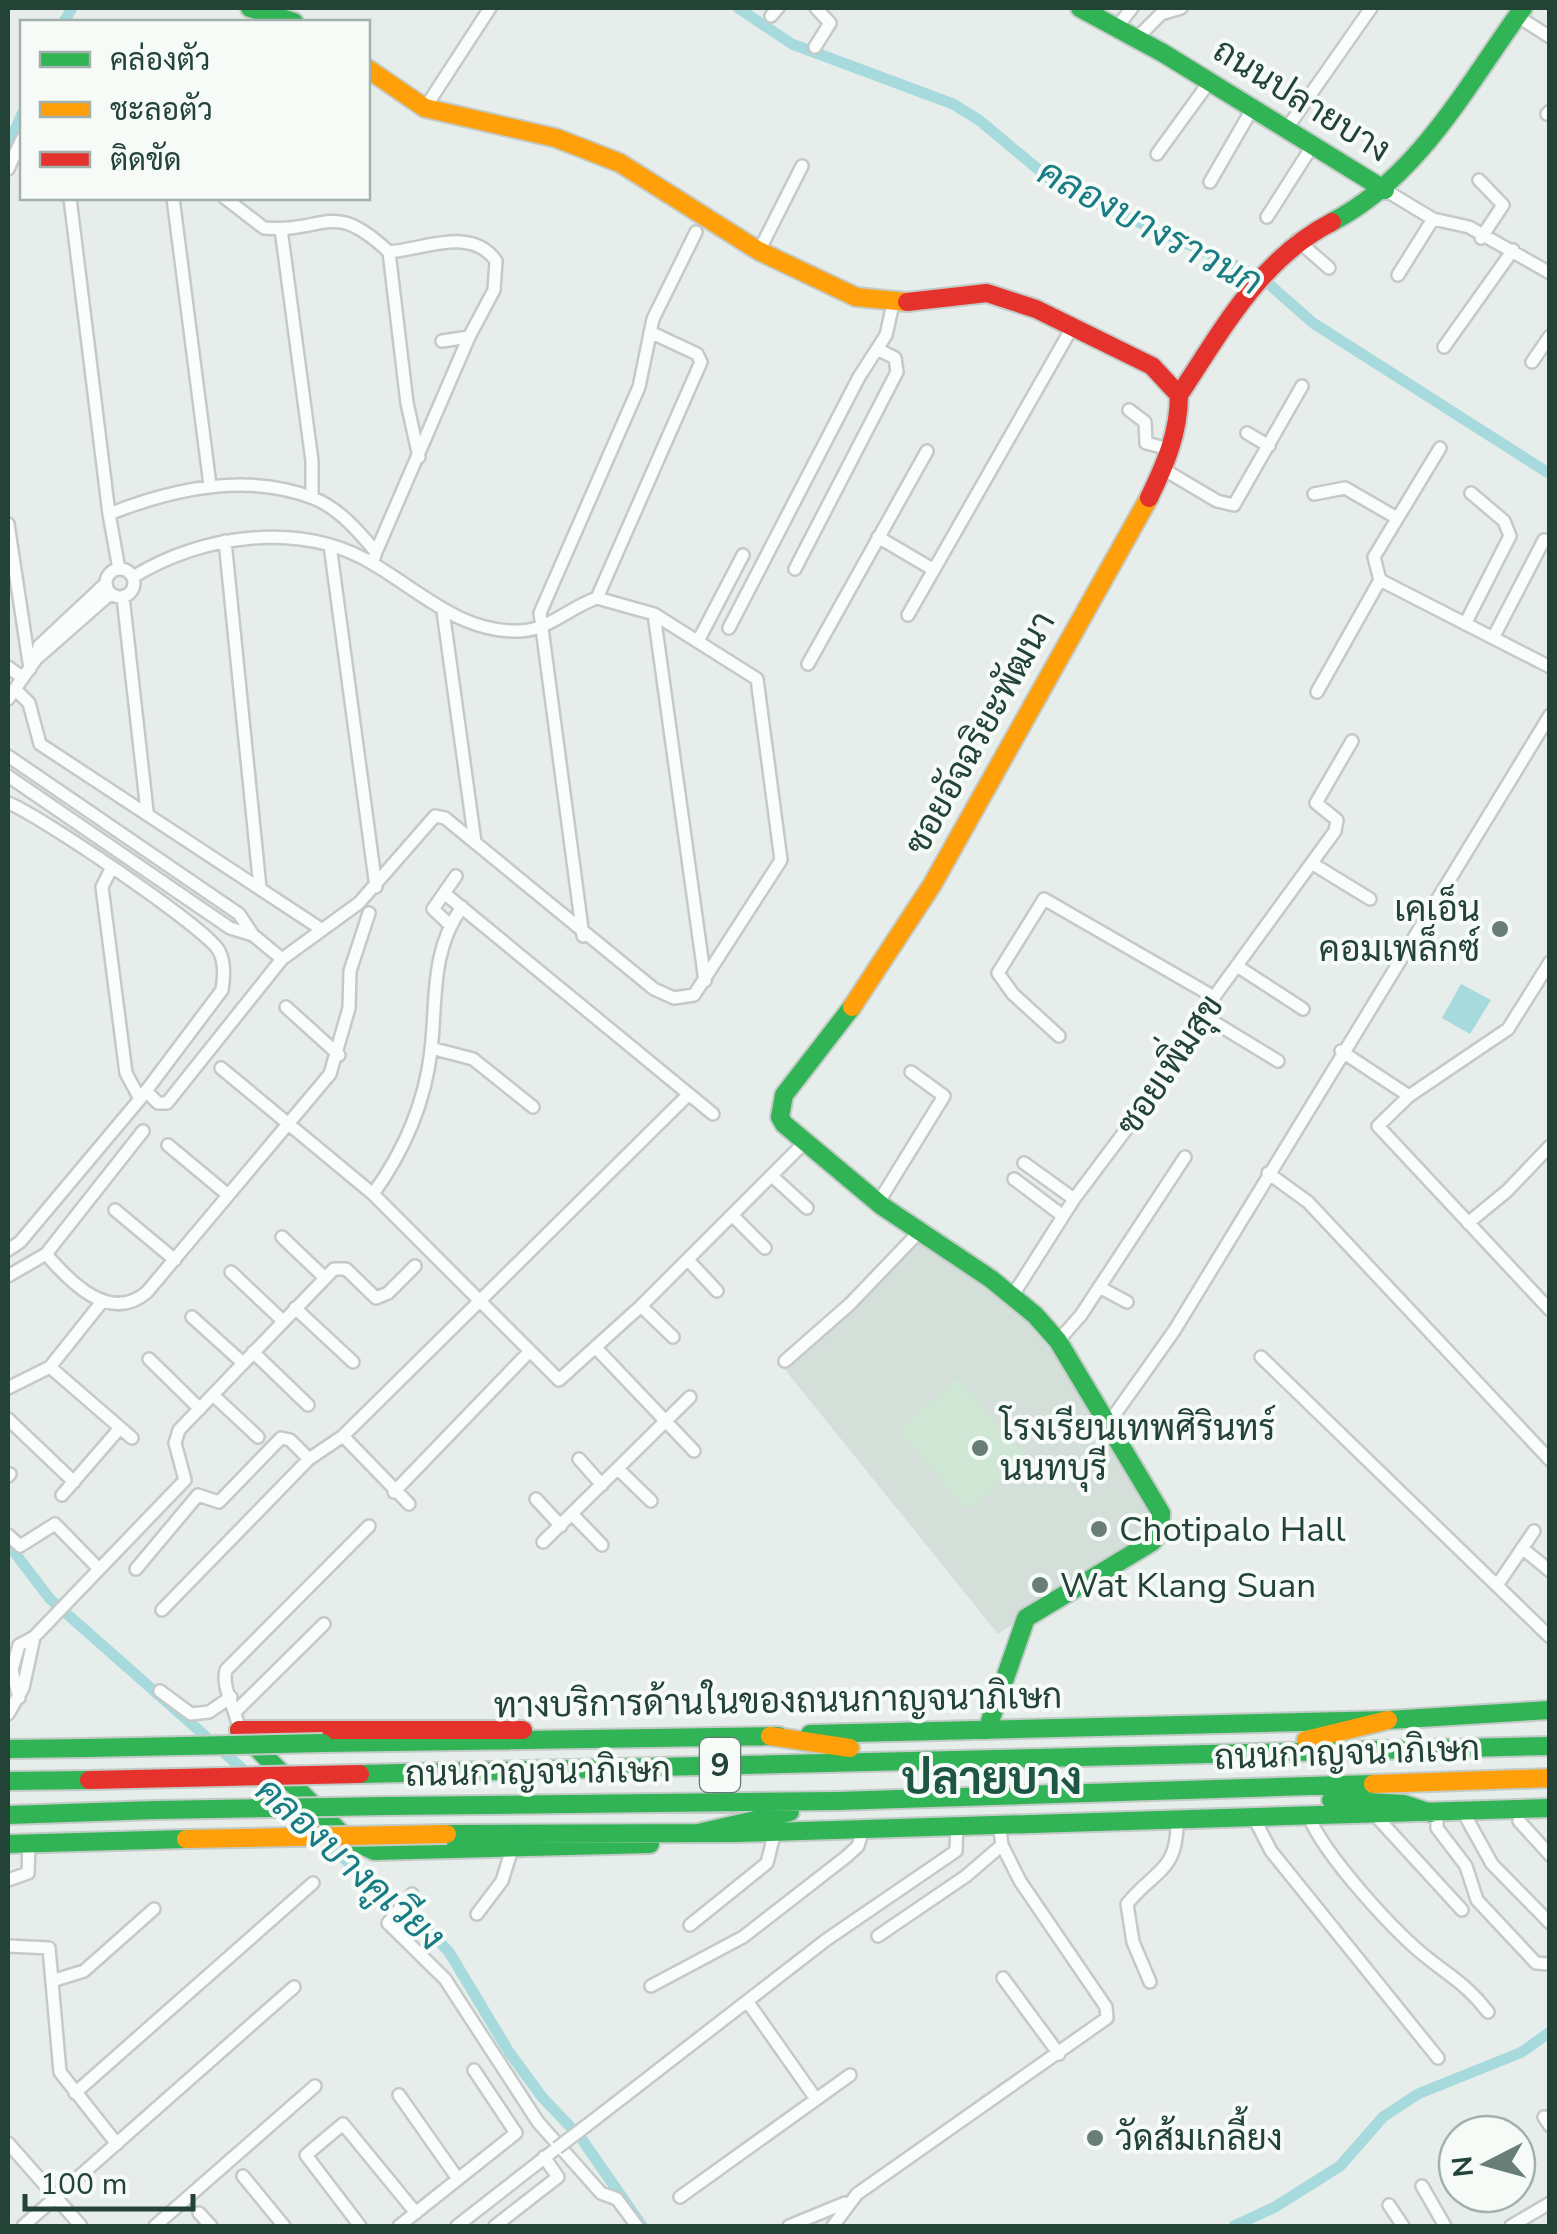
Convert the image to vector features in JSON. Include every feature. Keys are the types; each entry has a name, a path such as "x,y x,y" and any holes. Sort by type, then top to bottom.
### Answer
{"main road":[{"path":"250,8 288,20"},
{"name":"ถนนปลายบาง","path":"1080,8 1138,37 1251,111 1287,128 1311,148 1386,190"},
{"name":"ถนนปลายบาง","path":"1178,395 1243,298 1297,240 1386,190 1406,170 1520,12"},
{"path":"370,70 424,108 556,138 620,163 759,251 856,297 893,304 986,293 1073,326 1152,366 1178,395"},
{"name":"ซอยอัจฉริยะพัฒนา","path":"987,1730 1026,1618 1160,1533 1161,1513 1058,1341 1013,1295 878,1203 780,1117 784,1095 915,913 978,808 1163,469 1178,395"},
{"name":"ทางบริการด้านในของถนนกาญจนาภิเษก","path":"8,1749 770,1736 1388,1720 1550,1710"},
{"path":"1244,1752 1388,1720"},
{"path":"239,1730 508,1727 542,1738"},
{"path":"239,1730 344,1837 360,1846 390,1852 644,1845 837,1801"},
{"path":"770,1736 827,1747 913,1751 952,1758"},
{"name":"ถนนกาญจนาภิเษก","path":"8,1781 1550,1746"},
{"name":"ถนนกาญจนาภิเษก","path":"8,1815 837,1801 1550,1778"},
{"path":"1271,1788 1323,1800 1404,1804 1446,1814 1519,1821 1550,1819"},
{"path":"8,1844 693,1833 1550,1808"}],"street":[{"path":"424,108 490,8"},
{"path":"815,47 830,24 816,8"},
{"path":"1117,27 1132,8"},
{"path":"1138,37 1162,14 1182,8"},
{"path":"1287,128 1371,8"},
{"path":"1520,12 1550,38"},
{"path":"1157,154 1210,81"},
{"path":"1210,182 1251,111"},
{"path":"8,169 20,143"},
{"path":"1267,216 1311,148"},
{"path":"759,251 802,166"},
{"path":"1479,180 1503,205 1481,238"},
{"path":"1386,190 1433,220 1469,228 1481,238 1547,267"},
{"path":"70,200 119,569"},
{"path":"173,200 210,485"},
{"path":"227,200 256,224 281,230 340,220 355,223 389,252 419,458"},
{"path":"1398,275 1433,220"},
{"path":"281,230 312,462 312,497"},
{"path":"583,936 541,628 542,600 639,387 650,332 696,232"},
{"path":"1297,240 1329,268"},
{"path":"374,557 469,337 494,290 498,268 492,255 471,241 389,252"},
{"path":"1444,347 1513,250"},
{"path":"730,628 877,349 892,318 893,304"},
{"path":"908,615 1073,326"},
{"path":"110,514 153,496 210,485 312,497 358,529 374,557 443,611 492,629 541,628 597,598 701,362 697,354 650,332"},
{"path":"1532,362 1550,336"},
{"path":"442,340 469,337"},
{"path":"795,569 897,372 895,358 877,349"},
{"path":"1163,469 1217,501 1234,505 1302,386"},
{"path":"1128,410 1145,422 1146,444 1169,449"},
{"path":"1246,433 1269,446"},
{"path":"1317,692 1380,580 1374,557 1440,448"},
{"path":"808,664 927,451"},
{"path":"1314,494 1345,488 1397,518"},
{"path":"1465,624 1510,536 1504,522 1471,492"},
{"path":"8,524 30,668"},
{"path":"133,577 155,563 224,541 274,537 330,545 374,557"},
{"path":"878,537 934,570"},
{"path":"1493,638 1544,540"},
{"path":"224,541 260,888"},
{"path":"330,545 376,887"},
{"path":"698,641 743,555"},
{"path":"119,569 133,577"},
{"path":"119,569 109,574 147,811"},
{"path":"133,577 134,588 113,592 30,668 11,694 29,702 40,744 321,929"},
{"path":"1380,580 1550,668"},
{"path":"112,867 102,887 126,1073 143,1095 158,1103 167,1103 282,959 376,887 435,816 445,818 583,936 662,995 682,998 694,994 777,869 781,850 757,680 654,614 597,598"},
{"path":"443,611 474,842"},
{"path":"654,614 705,982"},
{"path":"8,667 30,668"},
{"path":"1108,1424 1174,1331 1341,1051 1550,716"},
{"name":"ซอยเพิ่มสุข","path":"1013,1295 1074,1199 1164,1079 1214,997 1331,838 1336,820 1316,803 1352,741"},
{"path":"8,756 239,914 252,935 282,959"},
{"path":"8,776 230,928 252,935"},
{"path":"8,803 112,867 221,954 222,990 143,1095 20,1242 8,1250"},
{"path":"112,848 121,834"},
{"path":"1312,864 1370,899"},
{"path":"450,925 433,909 456,876"},
{"path":"444,893 713,1114"},
{"path":"1059,1036 1013,994 998,973 1044,900 1214,997"},
{"path":"374,1194 396,1162 413,1124 435,1048 434,972 450,925 462,908"},
{"path":"46,1254 101,1303 138,1300 330,1074 349,1008 350,971 369,913"},
{"path":"1547,1304 1378,1126 1408,1096 1508,1029 1550,962"},
{"path":"1237,966 1304,1009"},
{"path":"286,1007 338,1055"},
{"path":"1204,1016 1278,1061"},
{"path":"435,1048 454,1051 488,1069 533,1107"},
{"path":"1341,1051 1408,1096"},
{"path":"221,1068 374,1194 559,1380 642,1306 805,1142"},
{"path":"878,1203 944,1096 911,1072"},
{"path":"162,1610 309,1459 344,1436 689,1094"},
{"path":"8,1276 46,1254 143,1131"},
{"path":"168,1145 228,1195"},
{"path":"1468,1223 1507,1191 1550,1146"},
{"path":"1058,1341 1099,1287 1185,1157"},
{"path":"1024,1163 1074,1199"},
{"path":"1268,1173 1308,1202 1550,1460"},
{"path":"772,1176 807,1208"},
{"path":"1014,1180 1064,1216"},
{"path":"115,1210 175,1260"},
{"path":"733,1216 765,1248"},
{"path":"786,1360 850,1304 920,1231"},
{"path":"282,1238 325,1278"},
{"path":"688,1260 717,1291"},
{"path":"8,1714 18,1698 12,1658 19,1645 39,1632 185,1480 175,1436 334,1269 346,1269 379,1298 415,1266"},
{"path":"230,1272 283,1321"},
{"path":"1099,1287 1127,1302"},
{"path":"8,1388 50,1367 101,1303"},
{"path":"642,1306 673,1337"},
{"path":"295,1308 353,1362"},
{"path":"192,1316 243,1363"},
{"path":"596,1348 694,1451"},
{"path":"253,1352 308,1404"},
{"path":"394,1492 528,1353"},
{"path":"1262,1357 1550,1637"},
{"path":"149,1360 200,1409"},
{"path":"50,1367 132,1438"},
{"path":"213,1395 258,1437"},
{"path":"543,1542 690,1397"},
{"path":"8,1419 74,1482"},
{"path":"62,1495 120,1428"},
{"path":"344,1436 409,1504"},
{"path":"136,1569 198,1495 219,1502 282,1438 290,1440 309,1459"},
{"path":"579,1460 602,1485"},
{"path":"618,1469 650,1501"},
{"path":"536,1500 560,1526"},
{"path":"572,1514 602,1545"},
{"path":"8,1535 20,1546 55,1524 99,1569"},
{"path":"239,1730 234,1703 223,1681 230,1666 369,1526"},
{"path":"1498,1584 1534,1531"},
{"path":"1522,1548 1550,1570"},
{"path":"160,1691 191,1714 234,1703 324,1624"},
{"path":"1374,1814 1462,1910"},
{"path":"1548,1964 1536,1962 1476,1900 1466,1866 1437,1828 1446,1814 1550,1923"},
{"path":"1309,1817 1332,1858 1428,1959 1468,1986 1488,2012"},
{"path":"1254,1818 1271,1851 1438,2058"},
{"path":"1150,1982 1134,1942 1127,1904 1174,1857 1177,1820"},
{"path":"1519,1821 1550,1855"},
{"path":"789,2226 848,2202 1105,2022 1106,2007 1020,1881 1002,1845 999,1824"},
{"path":"457,2226 826,1940 956,1851 957,1826"},
{"path":"651,1986 743,1937 846,1857 858,1846 863,1828"},
{"path":"690,1925 767,1862 775,1831"},
{"path":"8,1880 28,1873 30,1843"},
{"path":"878,1936 966,1876 1002,1845"},
{"path":"477,1914 502,1881 512,1849"},
{"path":"75,2093 313,1883"},
{"path":"412,1894 388,1920 446,1979 521,2101 600,2193 617,2198 637,2226"},
{"path":"55,1980 84,1971 154,1908"},
{"path":"8,1946 47,1946 55,1980 60,2072 117,2144"},
{"path":"1003,1978 1059,2054"},
{"path":"23,2226 294,1987"},
{"path":"747,2001 816,2099"},
{"path":"399,2226 516,2133 474,2070"},
{"path":"680,2197 850,2075"},
{"path":"155,2226 315,2086"},
{"path":"399,2095 458,2179"},
{"path":"360,2226 306,2155 342,2124 416,2213"},
{"path":"8,2143 81,2226"},
{"path":"494,2226 558,2177 544,2158"},
{"path":"243,2176 284,2226"},
{"path":"1422,2186 1445,2226"},
{"path":"832,2226 848,2202"},
{"path":"1511,2226 1550,2203"},
{"path":"1390,2205 1402,2226"},
{"path":"199,2213 210,2226"}],"shaded area":[{"name":"โรงเรียนเทพศิรินทร์ นนทบุรี","path":"914,1240 1011,1302 1069,1372 1154,1523 1151,1535 998,1634 782,1366"}],"green space":[{"path":"958,1378 1029,1460 967,1511 898,1430"}],"water":[{"path":"1461,984 1491,1000 1470,1034 1442,1018"}],"waterway":[{"path":"65,20 72,8"},
{"name":"คลองบางราวนก","path":"738,8 792,44 953,104 979,120 1058,186 1239,267 1270,285 1313,323 1550,474"},
{"path":"8,146 20,119"},
{"name":"คลองบางคูเวียง","path":"8,1544 50,1599 366,1878 415,1916 449,1952 509,2052 542,2097 581,2138 642,2226"},
{"path":"1234,2226 1275,2207 1340,2166 1383,2117 1418,2094 1522,2052 1550,2032"}],"traffic: fast":[{"path":"250,8 288,20"},
{"path":"1080,8 1163,53 1385,190"},
{"path":"1332,222 1363,203 1416,155 1523,8"},
{"path":"852,1007 784,1095 780,1117 784,1124 882,1206 991,1279 1035,1315 1058,1341 1161,1513 1160,1533 1152,1542 1026,1618 987,1730"},
{"path":"810,1734 1388,1720 1550,1710"},
{"path":"239,1730 345,1837 374,1851 650,1844"},
{"path":"323,1743 779,1736"},
{"path":"86,1748 323,1743"},
{"path":"360,1774 1550,1746"},
{"path":"8,1749 86,1748"},
{"path":"8,1781 89,1780"},
{"path":"387,1806 837,1801 1373,1784"},
{"path":"1331,1800 1404,1804 1431,1813"},
{"path":"155,1810 387,1806"},
{"path":"447,1834 736,1833 1550,1808"},
{"path":"8,1815 155,1810"},
{"path":"698,1833 790,1812"},
{"path":"8,1844 186,1839"}],"traffic: slow":[{"path":"370,70 425,108 556,138 620,163 759,251 856,297 907,302"},
{"path":"852,1007 932,885 1149,498"},
{"path":"1306,1740 1388,1720"},
{"path":"770,1736 850,1748"},
{"path":"1373,1784 1550,1778"},
{"path":"186,1839 447,1834"}],"traffic: jam":[{"path":"1179,395 1228,321 1264,276 1284,255 1332,222"},
{"path":"907,302 987,293 1036,309 1152,366 1179,395 1174,436 1149,498"},
{"path":"239,1730 523,1730"},
{"path":"89,1780 360,1774"}],"place":[{"name":"เคเอ็น คอมเพล็กซ์","path":"1500,929"},
{"name":"โรงเรียนเทพศิรินทร์ นนทบุรี","path":"980,1448"},
{"name":"Chotipalo Hall","path":"1099,1529"},
{"name":"Wat Klang Suan","path":"1040,1585"},
{"name":"วัดส้มเกลี้ยง","path":"1095,2138"}],"district":[{"name":"ปลายบาง","path":"992,1779"}]}
